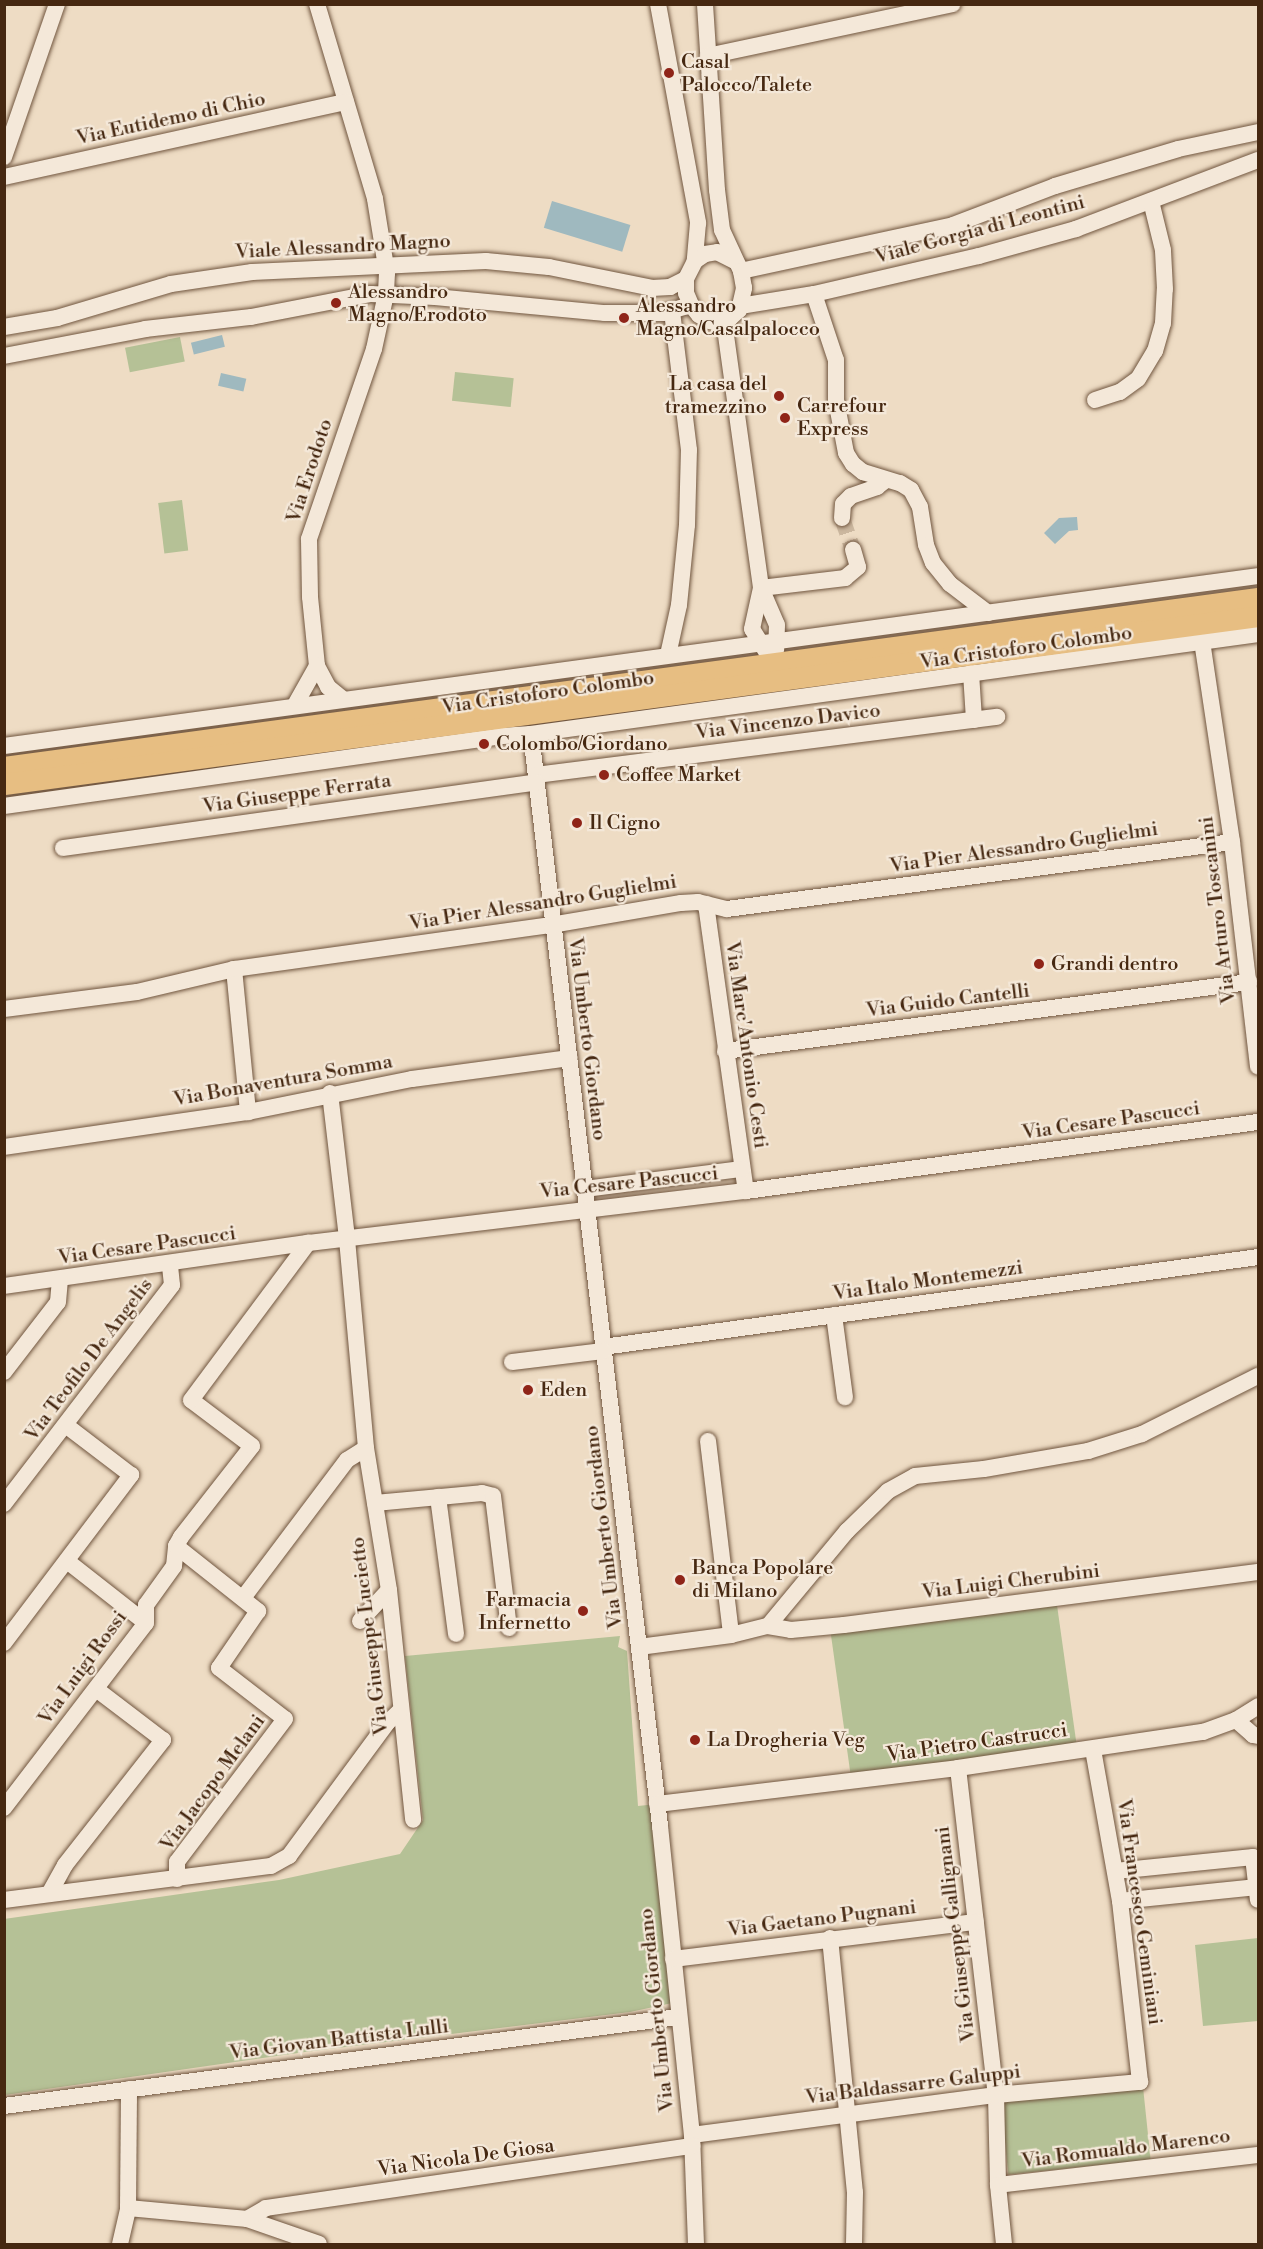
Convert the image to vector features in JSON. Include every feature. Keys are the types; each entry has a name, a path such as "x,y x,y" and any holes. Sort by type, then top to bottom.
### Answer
{"main road":[{"name":"Via Cristoforo Colombo","path":"4,766 780,680 1091,621 1258,598"},
{"name":"Via Cristoforo Colombo","path":"4,784 1258,616"}],"street":[{"path":"4,157 57,4"},
{"path":"317,4 375,199 387,266"},
{"path":"658,4 698,223 695,261 686,279 686,293 691,305 707,320 724,321 735,315 741,306 744,288 738,266 722,230 717,190 705,4"},
{"path":"708,56 926,7 953,4"},
{"name":"Via Eutidemo di Chio","path":"4,177 346,102"},
{"name":"Viale Gorgia di Leontini","path":"738,266 953,225 1055,186 1178,150 1258,132"},
{"name":"Viale Gorgia di Leontini","path":"741,306 814,294 979,256 1065,232 1258,160"},
{"path":"1095,400 1120,392 1138,379 1155,351 1160,333 1165,289 1163,260 1151,201"},
{"path":"695,261 705,254 717,252 738,266"},
{"name":"Viale Alessandro Magno","path":"4,327 49,320 153,288 209,277 302,268 477,261 518,263 657,289 670,287 686,279"},
{"name":"Via Erodoto","path":"317,666 310,597 309,539 374,349 386,294 387,266"},
{"path":"4,356 166,326 251,317 357,296 386,294 571,312 672,311 691,305"},
{"path":"814,294 836,360 836,400 846,453 858,468 886,480 906,485 915,495 922,514 926,545 936,569 988,613"},
{"path":"668,655 679,605 687,525 689,450 672,311"},
{"path":"724,321 760,588 777,625 780,680"},
{"path":"842,518 843,504 851,496 877,487 886,480"},
{"path":"760,588 845,578 858,567 853,549"},
{"name":"Via Cristoforo Colombo","path":"4,746 1258,576"},
{"path":"760,588 752,627 780,680"},
{"name":"Via Cristoforo Colombo","path":"1061,603 1091,621"},
{"name":"Via Cristoforo Colombo","path":"4,806 502,736 531,734 780,680 971,673 1258,634"},
{"name":"Via Arturo Toscanini","path":"1203,641 1232,842 1258,1067"},
{"path":"317,666 328,687 343,699"},
{"path":"295,705 313,677 317,666"},
{"path":"971,673 974,720"},
{"name":"Via Vincenzo Davico","path":"536,779 997,717"},
{"name":"Via Cristoforo Colombo","path":"473,720 502,736"},
{"name":"Via Umberto Giordano","path":"531,734 551,925 570,1058 657,1804 692,2140 696,2244"},
{"name":"Via Giuseppe Ferrata","path":"63,848 536,779"},
{"name":"Via Pier Alessandro Guglielmi","path":"4,1009 138,992 234,969 551,925 681,903 706,904 727,909 1232,842"},
{"name":"Via Marc'Antonio Cesti","path":"706,904 746,1191"},
{"path":"234,969 248,1112"},
{"name":"Via Guido Cantelli","path":"725,1051 1249,982"},
{"name":"Via Bonaventura Somma","path":"4,1147 248,1112 330,1093 412,1079 570,1058"},
{"name":"Via Giuseppe Lucietto","path":"330,1093 347,1238 366,1448 389,1590 413,1820"},
{"name":"Via Cesare Pascucci","path":"4,1286 170,1265 308,1243 587,1208 746,1191 1258,1122"},
{"name":"Via Cesare Pascucci","path":"585,1189 742,1169"},
{"path":"176,1546 252,1446 191,1400 308,1243"},
{"name":"Via Italo Montemezzi","path":"512,1362 1258,1257"},
{"name":"Via Teofilo De Angelis","path":"4,1504 67,1426 172,1285 170,1265"},
{"path":"4,1372 58,1302 60,1280"},
{"path":"834,1315 845,1397"},
{"path":"639,1647 731,1635 768,1626 847,1531 888,1491 915,1476 984,1469 1088,1451 1142,1434 1258,1376"},
{"path":"4,1643 131,1474 67,1426"},
{"path":"708,1441 731,1635"},
{"path":"243,1598 347,1460 366,1448"},
{"path":"375,1503 482,1493 493,1496 509,1628"},
{"path":"438,1497 456,1634"},
{"name":"Via Jacopo Melani","path":"176,1546 258,1611 219,1668 285,1719 177,1862 177,1878"},
{"name":"Via Luigi Rossi","path":"4,1808 146,1623 146,1605 174,1566 176,1546"},
{"path":"67,1561 146,1623"},
{"name":"Via Luigi Cherubini","path":"768,1626 791,1630 844,1625 1258,1572"},
{"path":"360,1621 389,1590"},
{"path":"49,1894 65,1864 163,1740 96,1689"},
{"name":"Via Pietro Castrucci","path":"657,1804 958,1768 1203,1732 1236,1720 1258,1706"},
{"path":"4,1900 271,1866 289,1856 387,1723 400,1711"},
{"path":"1236,1720 1253,1735 1258,1736"},
{"name":"Via Francesco Geminiani","path":"1093,1749 1120,1901 1140,2082"},
{"name":"Via Giuseppe Gallignani","path":"958,1768 996,2095 998,2185 1004,2244"},
{"path":"1114,1871 1253,1857 1258,1893 1120,1901"},
{"name":"Via Gaetano Pugnani","path":"673,1959 976,1922"},
{"path":"831,1938 855,2193 854,2244"},
{"name":"Via Giovan Battista Lulli","path":"4,2106 678,2017"},
{"name":"Via Baldassarre Galuppi","path":"692,2140 849,2114 996,2095 1140,2082"},
{"path":"120,2244 128,2208 129,2089"},
{"name":"Via Nicola De Giosa","path":"247,2219 266,2208 692,2140"},
{"name":"Via Romualdo Marenco","path":"998,2185 1258,2155"},
{"path":"128,2208 247,2219 319,2244"}],"green space":[{"path":"180,337 185,362 130,372 125,348"},
{"path":"455,372 514,378 511,407 452,401"},
{"path":"182,500 188,551 164,554 158,503"},
{"path":"1056,1598 1078,1751 852,1783 830,1630"},
{"path":"620,1636 618,1647 627,1651 638,1806 657,1804 677,2002 630,2012 305,2052 5,2095 4,1919 279,1880 400,1854 423,1820 405,1656"},
{"path":"1258,1938 1258,2021 1203,2026 1195,1945"},
{"path":"1143,2087 1151,2160 1008,2175 1001,2102"}],"water":[{"path":"552,201 630,225 622,252 544,228"},
{"path":"222,335 225,347 194,354 191,343"},
{"path":"221,373 246,379 243,392 218,386"},
{"path":"1077,517 1078,530 1069,531 1055,544 1044,533 1059,518"}],"tunnel":[{"path":"842,518 853,550"}],"place":[{"name":"Casal Palocco/Talete","path":"669,73"},
{"name":"Alessandro Magno/Erodoto","path":"336,303"},
{"name":"Alessandro Magno/Casalpalocco","path":"624,318"},
{"name":"La casa del tramezzino","path":"779,396"},
{"name":"Carrefour Express","path":"785,418"},
{"name":"Colombo/Giordano","path":"484,744"},
{"name":"Coffee Market","path":"604,775"},
{"name":"Il Cigno","path":"577,823"},
{"name":"Grandi dentro","path":"1039,964"},
{"name":"Eden","path":"528,1390"},
{"name":"Banca Popolare di Milano","path":"680,1580"},
{"name":"Farmacia Infernetto","path":"583,1611"},
{"name":"La Drogheria Veg","path":"695,1740"}]}
